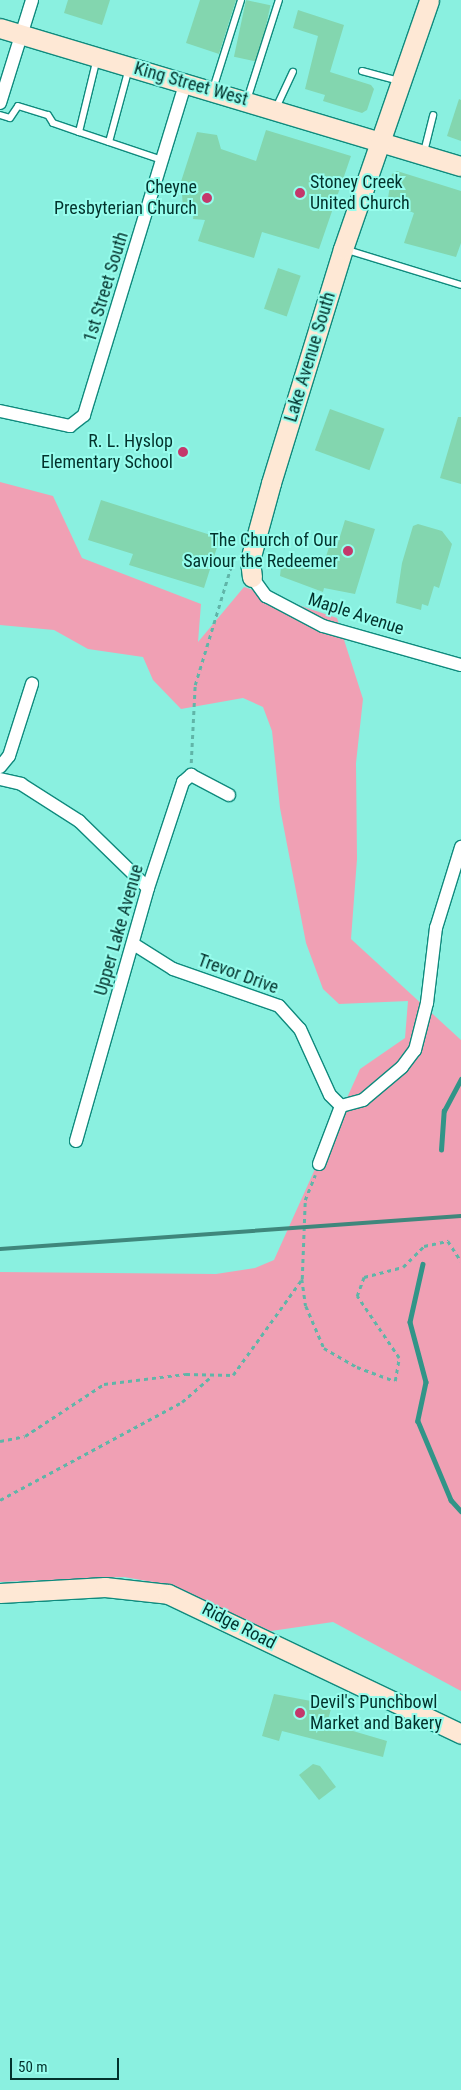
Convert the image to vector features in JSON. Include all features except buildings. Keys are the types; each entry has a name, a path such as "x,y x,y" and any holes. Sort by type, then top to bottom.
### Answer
{"main road":[{"name":"Lake Avenue South","path":"252,577 250,560 271,483 343,249 429,0"},
{"name":"King Street West","path":"0,28 381,140 461,166"},
{"name":"Ridge Road","path":"0,1593 105,1587 168,1594 461,1734"}],"street":[{"path":"0,103 32,0"},
{"name":"1st Street South","path":"0,411 70,426 84,415 186,82"},
{"name":"Maple Avenue","path":"252,577 266,596 322,626 461,665"},
{"path":"0,767 10,756 32,684"},
{"path":"191,775 229,795"},
{"name":"Upper Lake Avenue","path":"76,1141 135,945 148,888 183,782 191,775"},
{"path":"0,779 21,784 79,821 148,888"},
{"path":"319,1164 341,1106 363,1100 402,1067 415,1050 427,1003 436,928 461,846"},
{"name":"Trevor Drive","path":"135,945 173,969 279,1006 300,1029 330,1094 341,1106"}],"lane":[{"path":"213,90 241,0"},
{"path":"247,101 278,0"},
{"path":"78,132 98,56"},
{"path":"109,142 130,66"},
{"path":"362,71 401,82"},
{"path":"275,109 293,72"},
{"path":"0,115 10,118 18,106 48,115 53,123 162,160"},
{"path":"423,154 433,115"},
{"path":"343,249 461,285"}],"path":[{"path":"191,775 195,685 232,556"},
{"path":"319,1164 305,1200 302,1279 306,1306 324,1348 357,1368 395,1381 399,1358 357,1296 364,1277 403,1267 424,1246 448,1241 461,1261"},
{"path":"0,1441 26,1436 104,1384 186,1374 233,1376 302,1279"},
{"path":"0,1500 182,1402 213,1375"}],"shaded area":[{"path":"0,482 53,496 82,558 201,604 198,642 244,587 337,618 363,699 356,763 357,859 351,939 461,1040 461,1691 333,1622 271,1631 159,1583 124,1577 0,1582 0,1272 216,1274 255,1268 274,1260 360,1069 405,1038 408,1001 339,1004 323,989 306,943 280,808 272,731 263,707 243,698 181,709 153,680 143,657 88,649 54,630 0,625"}],"waterway":[{"path":"441,1150 444,1111 461,1079"},
{"path":"423,1264 410,1322 426,1382 418,1421 451,1500 461,1511"}],"railway":[{"path":"0,1249 461,1216"}],"place":[{"name":"Stoney Creek United Church","path":"300,193"},
{"name":"Cheyne Presbyterian Church","path":"207,198"},
{"name":"R. L. Hyslop Elementary School","path":"183,452"},
{"name":"The Church of Our Saviour the Redeemer","path":"348,551"},
{"name":"Devil's Punchbowl Market and Bakery","path":"300,1713"}]}
